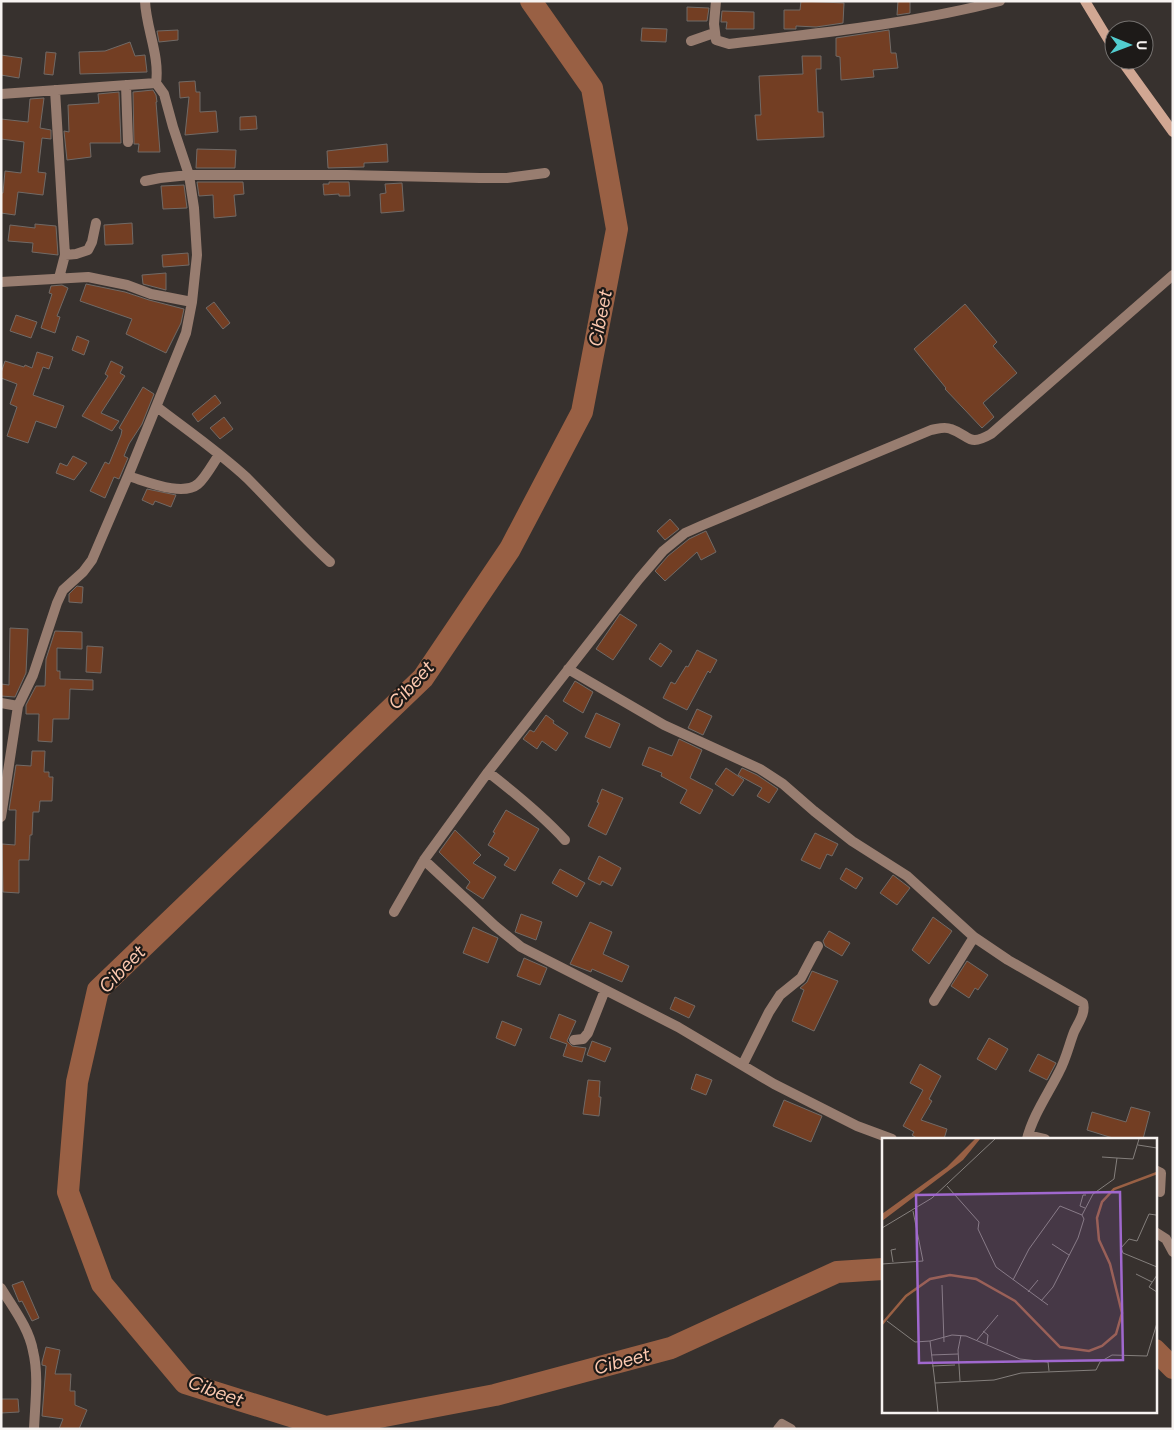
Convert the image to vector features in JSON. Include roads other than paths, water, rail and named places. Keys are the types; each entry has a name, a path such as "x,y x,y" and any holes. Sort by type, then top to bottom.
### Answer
{"street":[{"path":"1,817 18,706 33,675 57,603 64,590 83,572 92,560 157,407 186,333 192,302 197,255 194,208 189,175 172,127 164,94 156,83 158,72 145,12 145,1"},
{"path":"716,1 714,33 716,40 720,43 738,43 884,25 1000,1"},
{"path":"1084,1 1104,33"},
{"path":"691,41 714,33"},
{"path":"1128,70 1173,132"},
{"path":"1,94 156,83"},
{"path":"126,85 128,142"},
{"path":"55,90 65,255 59,278"},
{"path":"145,181 189,175 506,178 545,172"},
{"path":"65,255 88,250 92,242 96,222"},
{"path":"394,912 424,860 488,772 639,579 663,551 685,533 931,430 950,428 972,441 981,440 996,430 1173,275"},
{"path":"1,282 88,278 127,285 151,294 192,302"},
{"path":"157,407 219,454 245,477 330,562"},
{"path":"128,476 166,487 188,489 198,484 219,454"},
{"path":"568,669 664,725 760,769 783,784 852,841 907,876 974,937 1008,960 1083,1003 1084,1007 1062,1067 1037,1112 1028,1137"},
{"path":"1,703 18,706"},
{"path":"488,772 522,800 565,840"},
{"path":"424,860 495,926 521,947 678,1027 774,1084 857,1126 889,1138"},
{"path":"934,1001 974,937"},
{"path":"743,1064 769,1012 780,995 801,978 818,946"},
{"path":"574,1040 583,1039 588,1033 605,990"},
{"path":"1156,1170 1161,1173 1160,1192"},
{"path":"1156,1233 1166,1239 1173,1252"},
{"path":"1,1288 29,1337 34,1351 34,1429"},
{"path":"778,1429 782,1424 791,1429"}],"waterway":[{"name":"Cibeet","path":"531,1 592,88 617,229 582,412 510,549 423,678 98,990 77,1082 68,1192 102,1284 185,1383 326,1427 495,1395 671,1348 837,1272 882,1269"},
{"name":"Cibeet","path":"1156,1351 1173,1368"}]}
